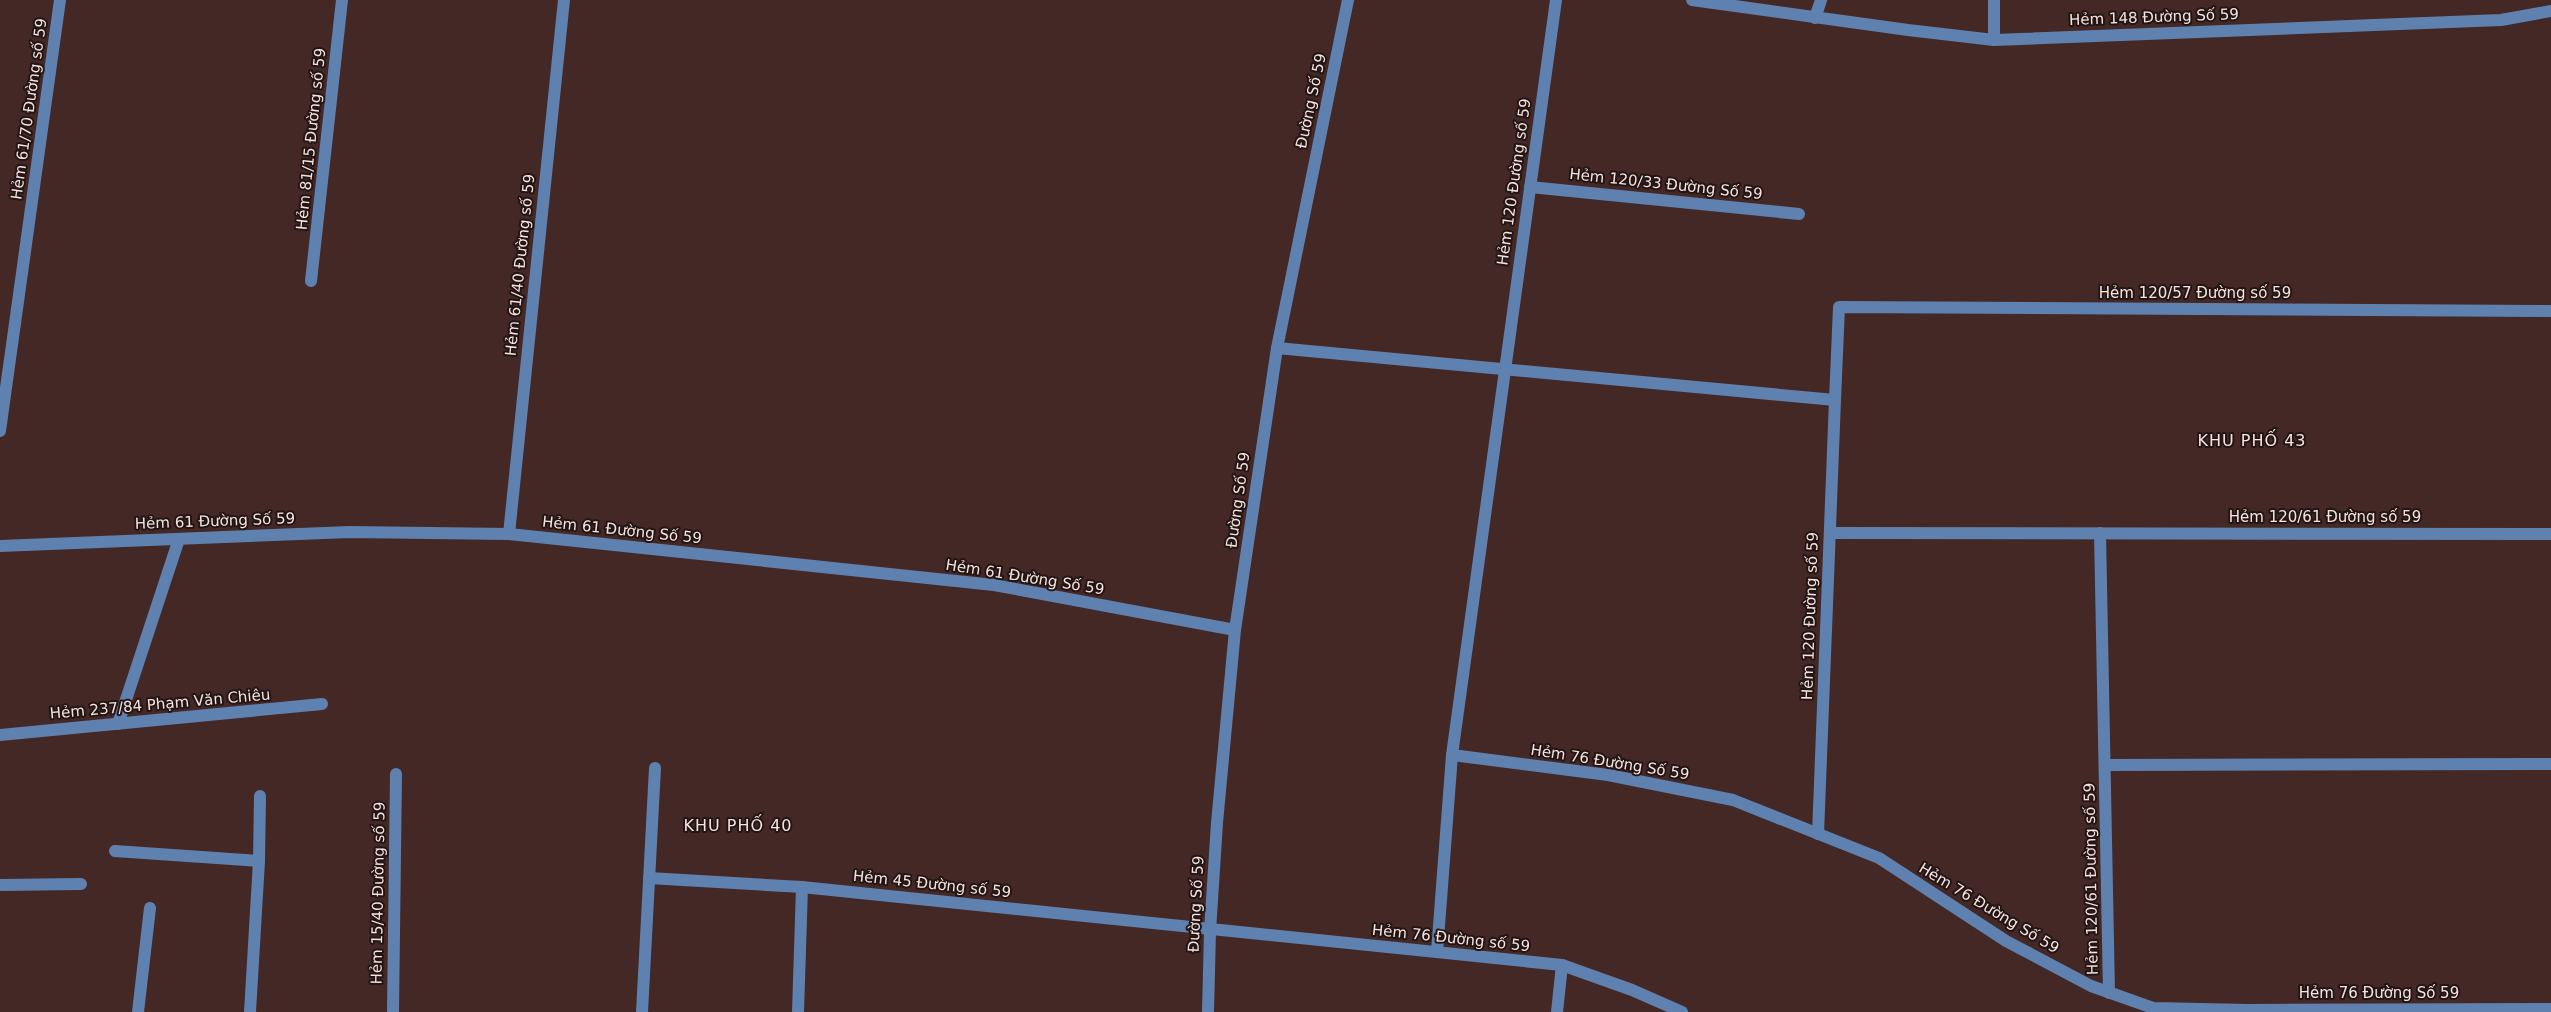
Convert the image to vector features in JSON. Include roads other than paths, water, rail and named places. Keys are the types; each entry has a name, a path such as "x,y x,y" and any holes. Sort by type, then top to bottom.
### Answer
{"street":[{"name":"Hẻm 61/70 Đường số 59","path":"0,431 3,390 60,0"},
{"name":"Hẻm 81/15 Đường số 59","path":"311,281 342,0"},
{"name":"Hẻm 61/40 Đường số 59","path":"509,534 564,0"},
{"name":"Đường Số 59","path":"1208,1012 1210,931 1235,630 1277,348 1348,0"},
{"name":"Hẻm 120 Đường số 59","path":"1505,369 1556,0"},
{"path":"1692,0 1816,18 1821,0"},
{"path":"1994,0 1994,40"},
{"name":"Hẻm 148 Đường Số 59","path":"1816,18 1994,40 2501,20 2551,11"},
{"name":"Hẻm 120/33 Đường Số 59","path":"1530,187 1799,214"},
{"name":"Hẻm 120 Đường số 59","path":"1818,834 1839,307"},
{"name":"Hẻm 120/57 Đường số 59","path":"1839,307 2551,311"},
{"path":"1277,348 1835,400"},
{"name":"Hẻm 76 Đường Số 59","path":"1436,952 1452,755 1505,369"},
{"name":"Hẻm 61 Đường Số 59","path":"0,546 350,532 509,534 994,585 1235,630"},
{"name":"Hẻm 120/61 Đường số 59","path":"2100,533 2109,993"},
{"name":"Hẻm 120/61 Đường số 59","path":"1830,534 2551,534"},
{"path":"118,724 179,539"},
{"name":"Hẻm 237/84 Phạm Văn Chiêu","path":"0,735 322,704"},
{"name":"Hẻm 76 Đường Số 59","path":"1452,755 1608,775 1733,800 1879,858 2006,941 2091,986 2153,1008 2551,1009"},
{"name":"Hẻm 120/61 Đường số 59","path":"2105,765 2551,764"},
{"path":"642,1012 655,768"},
{"name":"Hẻm 15/40 Đường số 59","path":"393,1012 396,774"},
{"path":"250,1012 259,861 260,796"},
{"path":"115,851 259,861"},
{"name":"Hẻm 45 Đường số 59","path":"649,878 802,887 1210,931"},
{"path":"0,885 81,884"},
{"path":"798,1012 802,887"},
{"path":"138,1012 150,908"},
{"name":"Hẻm 76 Đường số 59","path":"1210,931 1562,965 1632,990 1682,1012"},
{"path":"1557,1012 1562,965"}],"district":[{"name":"KHU PHỐ 43","path":"2252,440"},
{"name":"KHU PHỐ 40","path":"738,825"}]}
